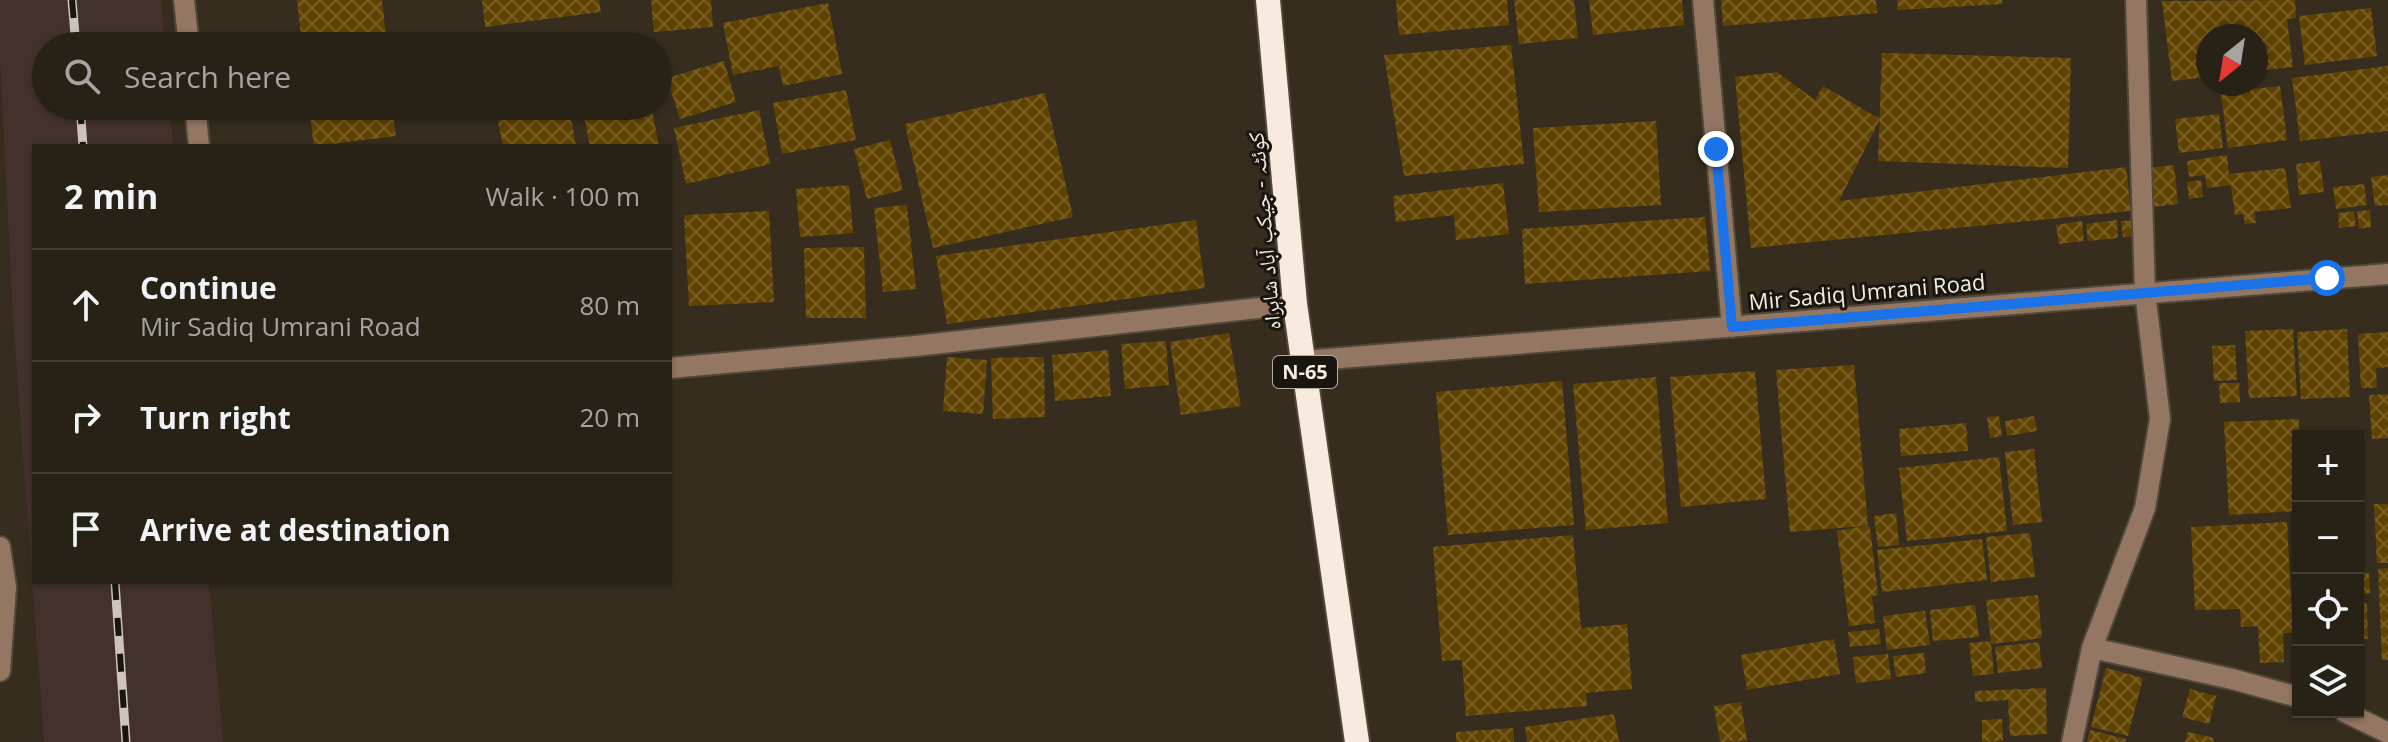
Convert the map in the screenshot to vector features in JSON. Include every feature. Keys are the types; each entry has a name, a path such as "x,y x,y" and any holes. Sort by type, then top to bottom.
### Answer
{"highway":[{"name":"کوئٹہ - جیکب آباد شاہراہ","path":"1268,0 1295,304 1357,742"}],"street":[{"path":"184,0 187,32"},
{"path":"1703,0 1732,327"},
{"path":"2072,742 2092,648 2145,508 2160,419 2145,292 2136,0"},
{"path":"196,120 199,144"},
{"name":"Mir Sadiq Umrani Road","path":"1303,361 2388,274"},
{"path":"672,368 915,346 1295,304"},
{"path":"0,547 6,587 0,671"},
{"path":"2092,648 2292,695"},
{"path":"2357,718 2388,733"}],"shaded area":[{"path":"0,0 161,0 164,32 32,32 32,120 171,120 173,144 32,144 32,578 13,318"},
{"path":"32,584 209,584 223,742 44,742"}],"building":[{"path":"297,0 382,0 385,32 300,32"},
{"path":"482,0 599,0 601,12 485,27"},
{"path":"651,0 711,0 713,27 654,32"},
{"path":"1396,0 1507,0 1509,25 1399,35"},
{"path":"1514,0 1574,0 1578,38 1519,44"},
{"path":"1589,0 1682,0 1684,25 1593,35"},
{"path":"1721,0 1876,0 1877,13 1723,26"},
{"path":"1897,0 2002,0 2002,4 1898,10"},
{"path":"2295,0 2296,18 2287,19 2293,67 2268,70 2268,24 2196,24 2196,78 2172,81 2162,1"},
{"path":"828,3 842,74 783,86 779,66 733,75 723,23"},
{"path":"2371,8 2377,56 2305,65 2299,16"},
{"path":"1511,45 1524,164 1404,176 1384,55"},
{"path":"1882,53 2071,58 2068,168 1878,161"},
{"path":"724,61 736,102 680,119 672,94 672,77"},
{"path":"2388,66 2388,131 2300,141 2292,78"},
{"path":"1777,72 1815,100 1823,86 1880,119 1839,201 2126,167 2131,211 1751,248 1735,77"},
{"path":"2280,86 2287,140 2228,148 2221,96 2268,96 2268,87"},
{"path":"846,90 856,140 782,154 773,103"},
{"path":"1045,93 1073,217 933,248 905,124"},
{"path":"759,110 770,164 686,184 674,128"},
{"path":"2219,114 2223,148 2179,153 2175,119"},
{"path":"311,120 394,120 396,136 314,144"},
{"path":"498,120 571,120 576,144 503,144"},
{"path":"585,120 654,120 659,144 590,144"},
{"path":"1656,121 1661,205 1539,212 1533,128"},
{"path":"890,140 903,190 867,199 854,149"},
{"path":"2227,155 2229,174 2285,168 2291,208 2254,212 2256,223 2245,224 2243,214 2235,215 2231,185 2207,188 2205,175 2189,177 2187,161"},
{"path":"2320,161 2324,192 2299,195 2296,164"},
{"path":"2174,165 2178,204 2152,207 2148,168"},
{"path":"2388,175 2388,205 2375,206 2371,177"},
{"path":"2201,180 2203,197 2189,199 2187,182"},
{"path":"1503,183 1509,234 1456,240 1454,215 1396,222 1393,196"},
{"path":"2364,184 2367,205 2336,209 2333,187"},
{"path":"849,185 853,233 800,237 796,189"},
{"path":"907,205 916,289 883,292 874,208"},
{"path":"2370,210 2371,227 2359,229 2357,211"},
{"path":"769,211 774,302 689,306 684,215"},
{"path":"2354,211 2356,226 2339,228 2338,213"},
{"path":"1705,217 1710,271 1525,284 1522,229"},
{"path":"1196,220 1205,288 947,324 936,256"},
{"path":"2117,220 2118,238 2088,241 2086,224"},
{"path":"2136,220 2138,236 2123,237 2121,221"},
{"path":"2082,221 2084,241 2059,244 2056,225"},
{"path":"864,247 866,318 806,318 804,248"},
{"path":"2293,329 2297,396 2249,398 2245,331"},
{"path":"2347,329 2350,397 2301,399 2297,332"},
{"path":"2388,332 2388,367 2376,368 2377,388 2361,388 2358,334"},
{"path":"1229,333 1241,406 1181,415 1170,342"},
{"path":"1166,341 1169,385 1125,389 1121,344"},
{"path":"2235,345 2237,380 2214,381 2212,346"},
{"path":"1108,350 1111,396 1055,401 1052,355"},
{"path":"947,357 987,360 983,414 943,411"},
{"path":"1044,357 1045,417 993,419 991,358"},
{"path":"1854,365 1868,527 1878,595 1872,596 1875,623 1849,626 1837,531 1864,526 1790,532 1776,370"},
{"path":"1755,371 1766,499 1681,507 1670,377"},
{"path":"1656,377 1668,523 1586,530 1573,384"},
{"path":"1562,381 1574,525 1448,535 1436,392"},
{"path":"2219,383 2239,383 2240,402 2220,403"},
{"path":"2388,394 2388,438 2372,439 2369,395"},
{"path":"1999,416 2002,436 1990,438 1987,417"},
{"path":"2034,416 2037,431 2007,436 2005,421"},
{"path":"2299,419 2299,430 2292,430 2292,511 2229,515 2224,422"},
{"path":"1966,423 1968,451 1901,456 1899,429"},
{"path":"2034,449 2042,522 2013,525 2005,452"},
{"path":"1999,457 2007,531 1907,541 1899,468"},
{"path":"2374,504 2388,504 2388,563 2377,563"},
{"path":"1896,513 1899,545 1878,547 1874,516"},
{"path":"2287,522 2292,633 2283,633 2284,662 2260,663 2258,626 2241,627 2240,609 2195,610 2191,527"},
{"path":"2030,533 2035,577 1991,582 1986,537"},
{"path":"1573,535 1581,628 1627,624 1632,689 1586,693 1587,706 1466,716 1462,660 1442,661 1433,547"},
{"path":"1982,539 1987,580 1882,592 1877,550"},
{"path":"2388,568 2388,660 2382,660 2378,569"},
{"path":"2364,573 2369,573 2370,593 2364,594"},
{"path":"2038,595 2042,638 1991,644 1994,674 1973,676 1969,643 1991,641 1986,600"},
{"path":"2364,603 2367,603 2368,639 2364,639"},
{"path":"1975,605 1979,637 1933,641 1930,610"},
{"path":"1925,611 1930,645 1887,650 1883,616"},
{"path":"1879,629 1881,644 1850,647 1848,632"},
{"path":"1834,639 1840,674 1747,690 1741,655"},
{"path":"2039,642 2042,668 1998,673 1995,647"},
{"path":"1924,653 1926,673 1896,677 1893,656"},
{"path":"1888,654 1891,679 1856,683 1853,657"},
{"path":"2106,668 2143,678 2128,736 2091,727"},
{"path":"2046,688 2047,734 2010,736 2008,700 1975,702 1975,691"},
{"path":"2190,689 2216,696 2209,724 2182,717"},
{"path":"1741,702 1747,741 1720,742 1714,706"},
{"path":"1614,714 1619,742 1527,742 1525,727"},
{"path":"2002,719 2003,741 1982,742 1982,720"},
{"path":"1513,728 1514,742 1456,742 1456,732"},
{"path":"2090,730 2126,739 2125,742 2087,742"},
{"path":"2188,732 2214,738 2213,742 2185,742"}],"railway":[{"path":"72,0 75,32"},
{"path":"81,120 83,144"},
{"path":"115,584 126,742"}],"route":[{"path":"1716,149 1732,327 2327,278"}]}
